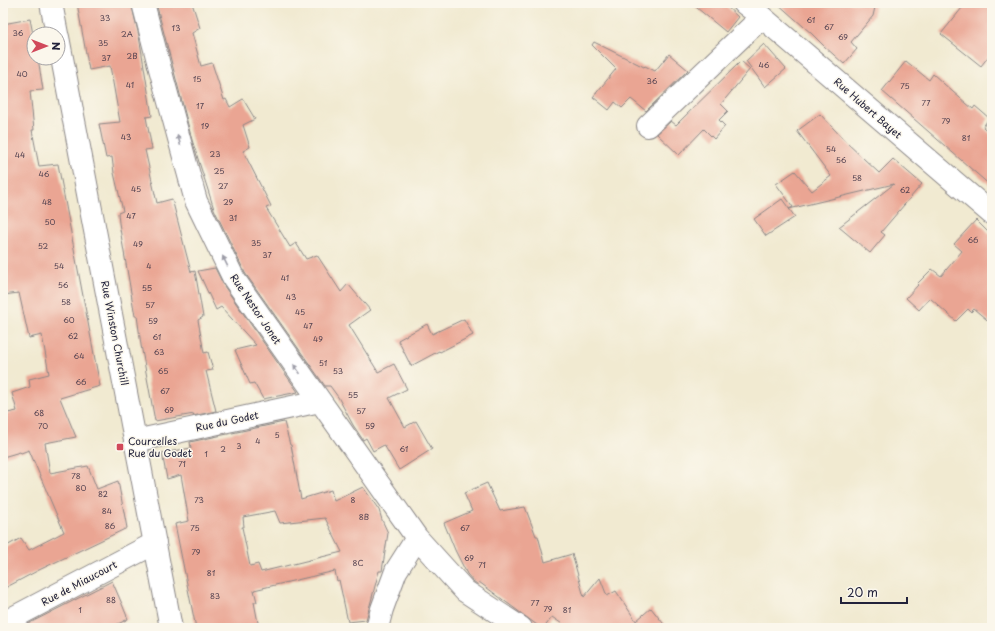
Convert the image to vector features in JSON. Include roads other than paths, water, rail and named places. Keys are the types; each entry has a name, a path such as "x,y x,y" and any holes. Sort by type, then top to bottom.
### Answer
{"street":[{"path":"51,3 55,26"},
{"name":"Rue Nestor Jonet","path":"143,3 196,201 234,279 417,538 465,591 521,628"},
{"name":"Rue Hubert Bayet","path":"744,3 992,214"},
{"path":"648,126 762,17"},
{"name":"Rue Winston Churchill","path":"64,66 171,628"},
{"name":"Rue du Godet","path":"135,441 320,401"},
{"path":"377,628 382,609 396,571 417,538"},
{"name":"Rue de Miaucourt","path":"3,623 155,543"}],"place":[{"name":"Courcelles Rue du Godet","path":"120,447"}]}
